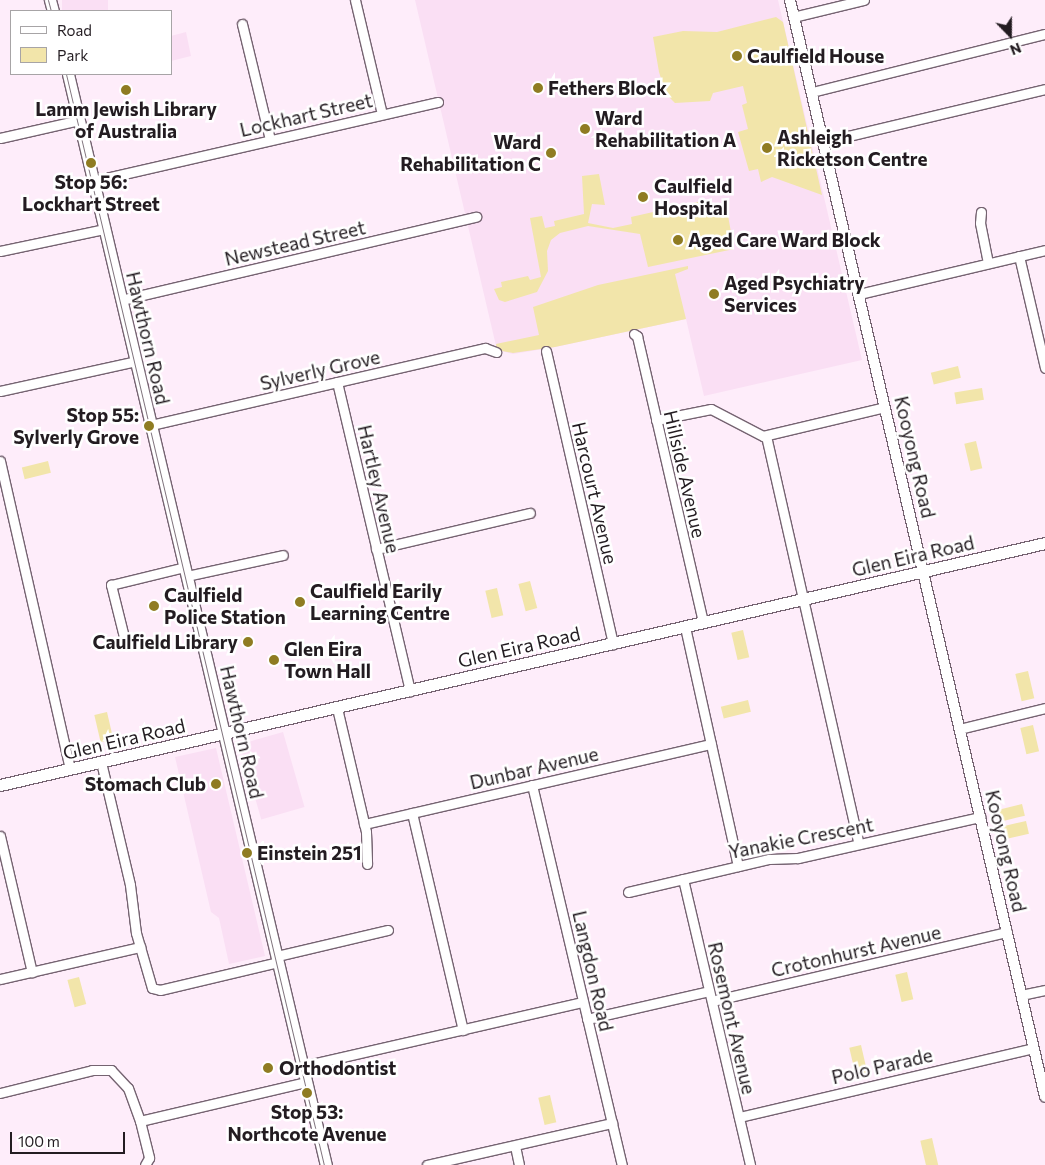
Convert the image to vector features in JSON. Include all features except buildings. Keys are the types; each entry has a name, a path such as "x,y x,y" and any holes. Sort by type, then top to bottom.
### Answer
{"main road":[{"name":"Hawthorn Road","path":"68,75 326,1165"},
{"name":"Glen Eira Road","path":"0,785 1045,543"}],"street":[{"path":"356,0 382,114"},
{"name":"Kooyong Road","path":"790,0 1045,1097"},
{"path":"794,17 864,0"},
{"path":"242,24 270,140"},
{"path":"1018,43 1045,34"},
{"path":"812,92 1018,43 1045,39"},
{"path":"823,142 1045,89"},
{"name":"Lockhart Street","path":"93,181 438,102"},
{"path":"0,138 79,120"},
{"path":"981,212 980,223 988,263"},
{"name":"Newstead Street","path":"121,300 476,217"},
{"path":"0,251 104,226"},
{"path":"859,294 1045,250"},
{"path":"1019,256 1045,368"},
{"name":"Hillside Avenue","path":"634,334 637,336 703,623"},
{"name":"Sylverly Grove","path":"151,425 485,348 496,352"},
{"name":"Harcourt Avenue","path":"546,351 613,644"},
{"path":"0,391 135,360"},
{"name":"Hartley Avenue","path":"337,382 410,691"},
{"path":"656,420 711,409 753,433 766,436 885,408"},
{"path":"766,436 859,844"},
{"path":"0,460 73,768"},
{"path":"376,549 530,513"},
{"path":"124,637 112,585 283,555"},
{"path":"685,627 738,866"},
{"path":"337,708 364,824 367,864"},
{"path":"959,729 1045,708"},
{"name":"Dunbar Avenue","path":"364,824 711,744"},
{"path":"102,762 130,885 148,983 157,990 388,930"},
{"name":"Langdon Road","path":"532,785 622,1165"},
{"path":"412,813 463,1030"},
{"name":"Yanakie Crescent","path":"628,892 769,859 798,858 980,817"},
{"path":"0,836 32,972"},
{"name":"Rosemont Avenue","path":"683,879 750,1165"},
{"name":"Crotonhurst Avenue","path":"712,1001 1007,932"},
{"path":"0,980 140,947"},
{"path":"1021,995 1045,990"},
{"path":"587,1019 710,991"},
{"path":"303,1066 583,1002"},
{"name":"Polo Parade","path":"739,1116 1033,1048"},
{"path":"0,1093 92,1070 111,1070 128,1088 140,1121 149,1158 145,1165"},
{"path":"140,1121 306,1082"},
{"path":"427,1165 612,1123"},
{"path":"515,1146 519,1165"}],"shaded area":[{"path":"62,0 108,0 108,10 62,10"},
{"name":"Caulfield Hospital","path":"415,0 778,0 862,360 704,396 686,319 513,354 497,350"},
{"path":"186,32 191,56 172,61 172,36"},
{"path":"283,732 304,807 261,819 240,744"},
{"path":"216,748 265,956 229,964 219,918 211,912 175,757"}],"green space":[{"path":"776,17 783,22 822,195 772,177 761,182 758,169 749,171 738,132 748,129 742,105 747,103 743,86 713,93 710,101 675,103 666,94 659,72 653,37 683,31 717,32"},
{"path":"599,174 605,205 592,204 588,223 613,228 632,224 631,217 702,201 727,210 734,249 648,267 640,234 588,226 560,233 551,240 547,251 548,271 537,292 505,302 499,300 494,289 502,287 501,282 528,276 530,280 541,277 530,218 542,216 545,228 555,226 554,221 584,214 582,176"},
{"path":"688,266 688,269 675,274 686,319 555,347 513,353 497,350 496,344 539,335 533,307 598,285"},
{"path":"958,366 961,378 934,384 931,373"},
{"path":"982,388 984,400 956,404 954,392"},
{"path":"976,441 982,468 971,471 964,444"},
{"path":"48,461 51,473 25,479 22,468"},
{"path":"530,581 537,608 526,611 518,584"},
{"path":"497,588 503,615 492,618 485,591"},
{"path":"743,630 749,657 738,660 731,633"},
{"path":"1028,671 1034,698 1022,701 1015,674"},
{"path":"748,700 751,712 724,718 721,707"},
{"path":"107,712 113,739 101,742 94,715"},
{"path":"1033,725 1039,751 1026,754 1020,728"},
{"path":"1022,804 1025,816 999,822 996,811"},
{"path":"1026,821 1029,834 1002,840 999,827"},
{"path":"907,972 913,999 902,1002 895,975"},
{"path":"79,977 86,1004 75,1007 67,980"},
{"path":"861,1045 867,1072 856,1075 849,1048"},
{"path":"550,1095 556,1122 545,1125 538,1098"},
{"path":"932,1138 938,1165 926,1165 920,1141"}],"tram line":[{"path":"48,0 51,10"},
{"path":"66,75 324,1165"}],"place":[{"name":"Caulfield House","path":"737,56"},
{"name":"Fethers Block","path":"538,88"},
{"name":"Lamm Jewish Library of Australia","path":"126,90"},
{"name":"Ward Rehabilitation A","path":"585,129"},
{"name":"Ashleigh Ricketson Centre","path":"767,148"},
{"name":"Ward Rehabilitation C","path":"551,153"},
{"name":"Stop 56: Lockhart Street","path":"91,163"},
{"name":"Caulfield Hospital","path":"643,197"},
{"name":"Aged Care Ward Block","path":"678,240"},
{"name":"Aged Psychiatry Services","path":"714,294"},
{"name":"Stop 55: Sylverly Grove","path":"149,426"},
{"name":"Caulfield Earily Learning Centre","path":"300,602"},
{"name":"Caulfield Police Station","path":"154,606"},
{"name":"Caulfield Library","path":"248,642"},
{"name":"Glen Eira Town Hall","path":"274,660"},
{"name":"Stomach Club","path":"216,784"},
{"name":"Einstein 251","path":"247,853"},
{"name":"Orthodontist","path":"268,1068"},
{"name":"Stop 53: Northcote Avenue","path":"307,1093"}]}
